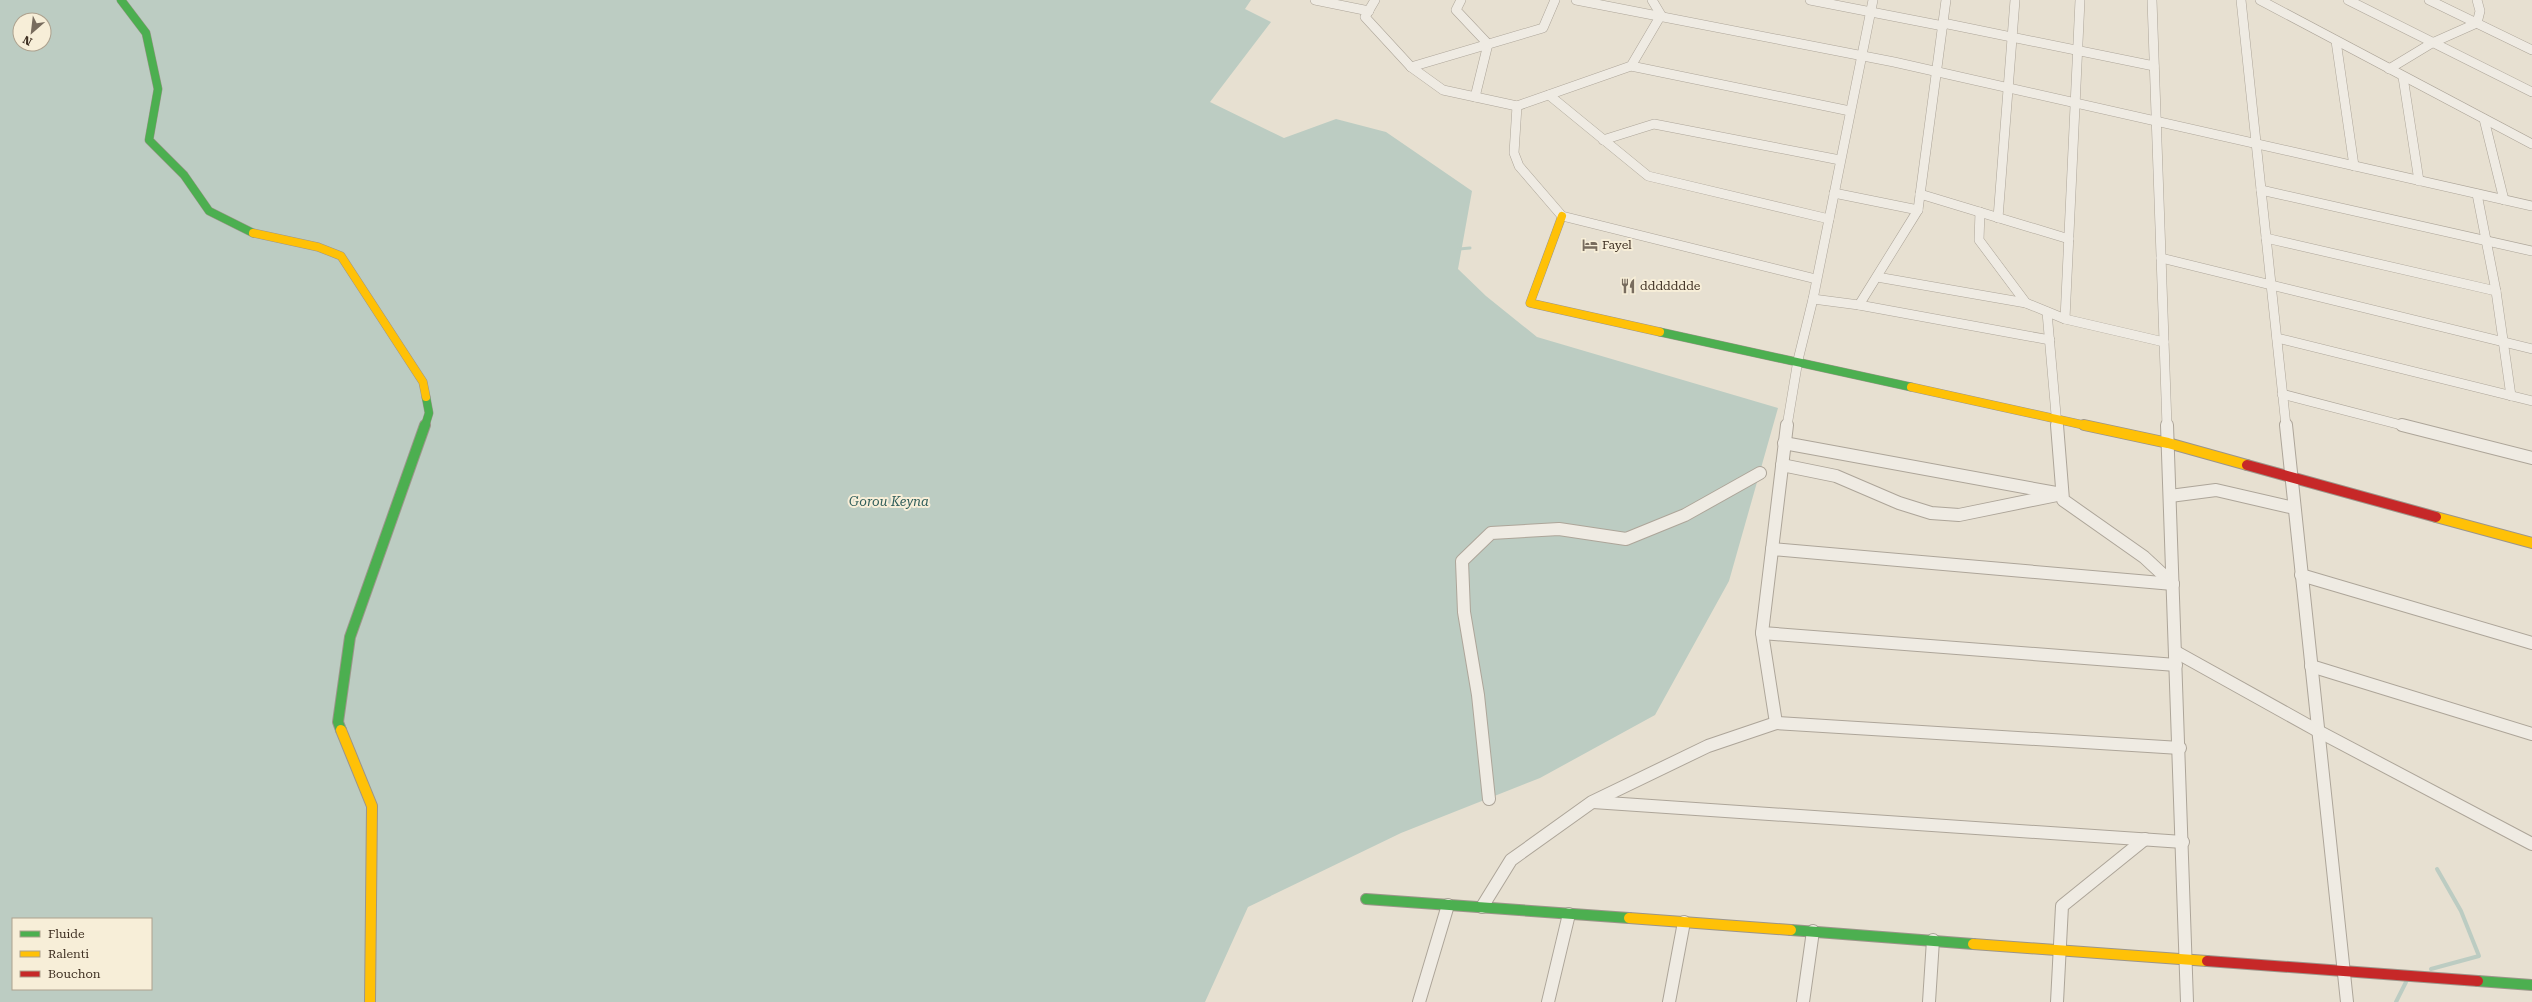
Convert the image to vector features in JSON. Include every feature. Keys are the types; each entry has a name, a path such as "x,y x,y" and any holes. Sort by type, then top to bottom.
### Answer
{"street":[{"path":"120,0 146,33 158,89 149,140 184,175 209,211 248,232 318,247 341,256 422,382 429,412 399,504 350,637 338,722 372,806 370,1002"},
{"path":"1315,0 1369,11"},
{"path":"1375,0 1365,17 1411,67 1443,90 1517,106 1631,66 1850,111"},
{"path":"1461,0 1456,10 1488,44"},
{"path":"1411,67 1543,28 1555,0"},
{"path":"1576,0 1661,15 1862,56 2532,206"},
{"path":"1652,0 1661,15"},
{"path":"1810,0 2012,37 2154,66"},
{"path":"1776,723 1762,633 1784,444 1798,360 1813,299 1873,0"},
{"path":"1859,305 1918,210 1946,0"},
{"path":"1998,218 2015,0"},
{"path":"2065,319 2080,0"},
{"path":"2152,0 2180,748 2187,1002"},
{"path":"2241,0 2347,1002"},
{"path":"2260,0 2532,144"},
{"path":"2348,0 2532,92"},
{"path":"2430,0 2532,50"},
{"path":"2477,0 2480,11 2477,23"},
{"path":"1631,66 1661,15"},
{"path":"2389,69 2432,43 2477,23"},
{"path":"2336,41 2354,166"},
{"path":"1475,97 1488,44"},
{"path":"2403,77 2419,181"},
{"path":"1548,95 1648,176 1829,219"},
{"path":"1517,106 1514,153 1519,166 1562,216 1816,279"},
{"path":"2484,119 2504,200"},
{"path":"1603,140 1654,124 1840,160"},
{"path":"2261,190 2532,251"},
{"path":"1834,193 1918,210"},
{"path":"1920,194 2069,239"},
{"path":"2477,194 2488,241 2512,396"},
{"path":"1980,212 1979,240 2026,303"},
{"path":"1562,216 1530,302 2168,443 2532,543"},
{"path":"2266,238 2496,291"},
{"path":"2161,258 2532,349"},
{"path":"1877,277 2026,303 2065,319 2164,342"},
{"path":"1813,299 1859,305 2050,340"},
{"path":"2047,312 2063,500 2113,537 2144,557 2173,584"},
{"path":"2277,338 2532,401"},
{"path":"2282,394 2532,458"},
{"path":"1784,444 2062,494"},
{"path":"1782,465 1836,476 1899,502 1931,512 1959,515 2062,494"},
{"path":"1489,798 1478,695 1464,612 1462,561 1491,533 1559,529 1626,539 1685,515 1760,473"},
{"path":"2170,496 2216,490 2294,508"},
{"path":"1772,549 2173,584"},
{"path":"2301,575 2532,643"},
{"path":"1762,633 2176,665"},
{"path":"2176,652 2318,731 2532,844"},
{"path":"2311,666 2532,734"},
{"path":"1482,907 1511,860 1592,802 1708,746 1776,723 2180,748"},
{"path":"1592,802 2183,842"},
{"path":"2057,1002 2058,949 2062,906 2145,839"},
{"path":"1366,899 2343,969 2532,986"},
{"path":"1419,1002 1448,905"},
{"path":"1548,1002 1569,914"},
{"path":"1669,1002 1684,922"},
{"path":"1803,1002 1813,931"},
{"path":"1929,1002 1933,940"}],"water":[{"name":"Gorou Keyna","path":"0,0 1251,0 1245,9 1271,22 1210,102 1284,138 1336,119 1386,132 1472,191 1458,269 1486,296 1537,337 1778,408 1729,581 1655,715 1540,778 1401,833 1248,907 1205,1002 0,1002"}],"waterway":[{"path":"1459,249 1470,248"},
{"path":"2431,969 2479,956 2461,911 2437,869"},
{"path":"2396,1002 2406,982"}],"traffic: fast":[{"path":"121,0 146,33 158,89 149,140 184,175 209,211 253,233"},
{"path":"1660,332 1911,387"},
{"path":"341,730 338,722 350,637 429,413 426,397"},
{"path":"1366,899 1629,918"},
{"path":"1791,930 1973,944"},
{"path":"2478,981 2532,985"}],"traffic: slow":[{"path":"1562,216 1530,303 1660,332"},
{"path":"253,233 318,247 341,256 423,382 426,397"},
{"path":"1911,387 2168,443 2247,465"},
{"path":"2436,517 2532,543"},
{"path":"341,730 372,806 370,1002"},
{"path":"1629,918 1791,930"},
{"path":"1973,944 2207,961"}],"traffic: jam":[{"path":"2247,465 2436,517"},
{"path":"2207,961 2478,981"}],"place":[{"name":"Fayel","path":"1590,245"},
{"name":"ddddddde","path":"1628,286"}]}
